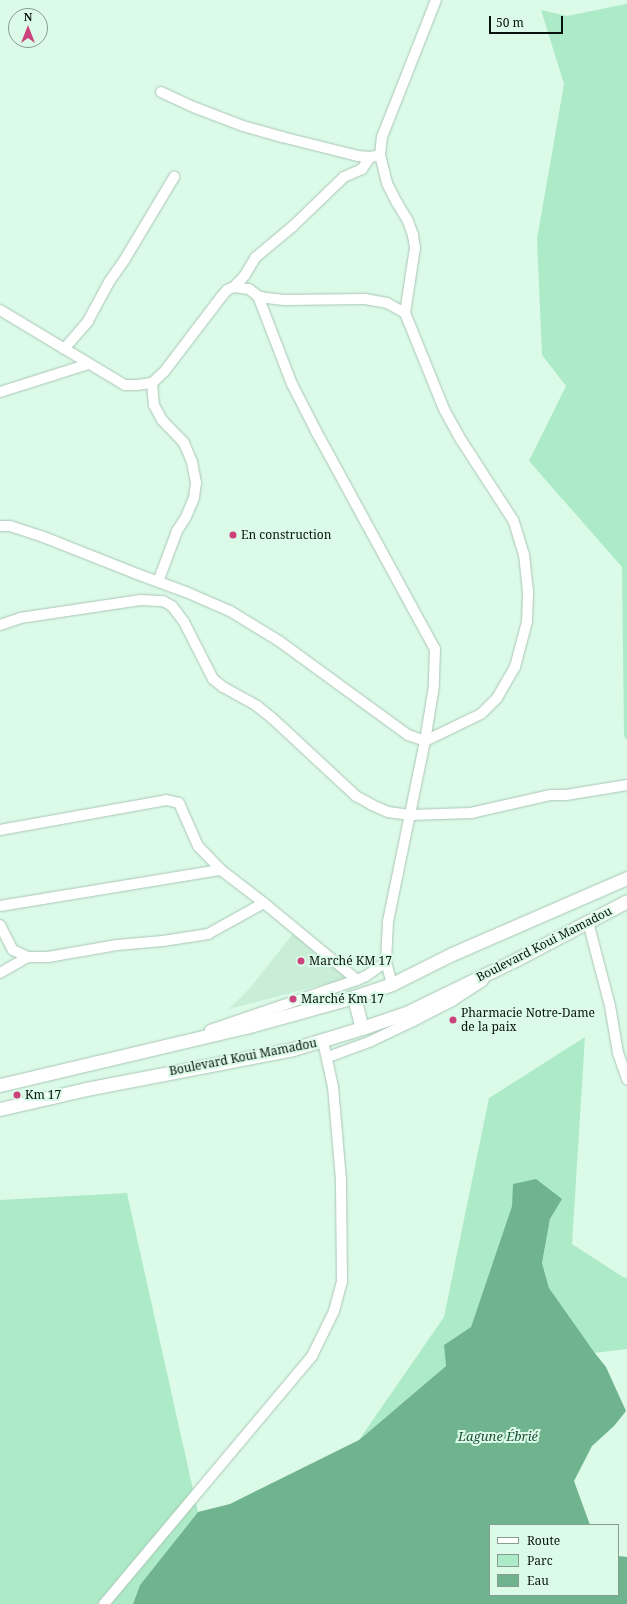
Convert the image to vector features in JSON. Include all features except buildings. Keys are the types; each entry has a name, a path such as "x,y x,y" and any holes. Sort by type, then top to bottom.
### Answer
{"main road":[{"name":"Boulevard Koui Mamadou","path":"0,1085 170,1045 354,997 392,984 452,954 627,878"},
{"name":"Boulevard Koui Mamadou","path":"0,1109 86,1089 251,1058 324,1040 362,1028 406,1012 517,959 627,901"},
{"path":"354,997 362,1028"}],"street":[{"path":"0,526 10,526 41,536 186,592 242,618 279,641 408,735 425,741 481,714 497,698 515,667 527,622 528,592 524,555 513,520 461,440 444,409 405,313 415,248 413,235 408,221 397,204 387,183 380,155 382,137 436,0"},
{"path":"161,92 196,108 243,126 320,147 370,157 380,155"},
{"path":"0,310 125,385 152,383 164,372 227,290 234,287 245,275 256,257 292,227 344,177 362,169 370,157"},
{"path":"64,349 88,321 109,282 125,259 174,177"},
{"path":"234,287 248,289 258,296 284,300 365,299 388,304 405,313"},
{"path":"258,296 296,391 435,648 434,686 425,741 388,922 386,962 392,984"},
{"path":"0,392 90,364"},
{"path":"152,383 154,405 162,420 184,443 192,462 196,482 194,498 186,517 177,531 158,582"},
{"path":"0,625 20,618 141,600 163,602 172,606 184,622 213,679 223,687 257,706 272,718 356,796 380,809 410,815 471,813 551,795 566,795 627,785"},
{"path":"0,830 166,800 179,803 198,846 221,870 264,903 357,980"},
{"path":"0,906 221,870"},
{"path":"0,925 13,950 28,957 48,957 117,945 163,941 208,934 264,903"},
{"path":"588,922 610,1006 618,1053 627,1079"},
{"path":"0,973 28,957"},
{"path":"328,1057 369,1042 452,1001 517,959"},
{"path":"170,1045 357,980 366,976 386,962"},
{"path":"104,1604 312,1356 334,1311 342,1282 341,1188 333,1087 324,1040"}],"shaded area":[{"name":"Marché KM 17","path":"296,930 349,978 229,1009 250,988"}],"green space":[{"path":"627,4 627,740 624,736 622,567 529,461 566,386 542,355 537,239 564,84 541,10 567,16"},
{"path":"585,1037 572,1244 623,1277 627,1278 627,1349 594,1353 549,1288 542,1263 550,1219 562,1199 514,1184 512,1206 471,1327 444,1345 446,1366 359,1440 444,1317 489,1098"},
{"path":"127,1193 198,1512 140,1585 133,1604 0,1604 0,1200"}],"water":[{"name":"Lagune Ébrié","path":"536,1179 562,1199 550,1219 542,1263 549,1288 606,1367 626,1411 614,1426 592,1446 574,1481 590,1524 489,1524 489,1596 619,1596 619,1556 627,1557 627,1604 133,1604 140,1585 198,1512 230,1504 359,1440 446,1366 444,1345 471,1327 512,1206 513,1184"}],"place":[{"name":"En construction","path":"233,535"},
{"name":"Marché KM 17","path":"301,961"},
{"name":"Marché Km 17","path":"293,999"},
{"name":"Pharmacie Notre-Dame de la paix","path":"453,1020"},
{"name":"Km 17","path":"17,1095"}]}
